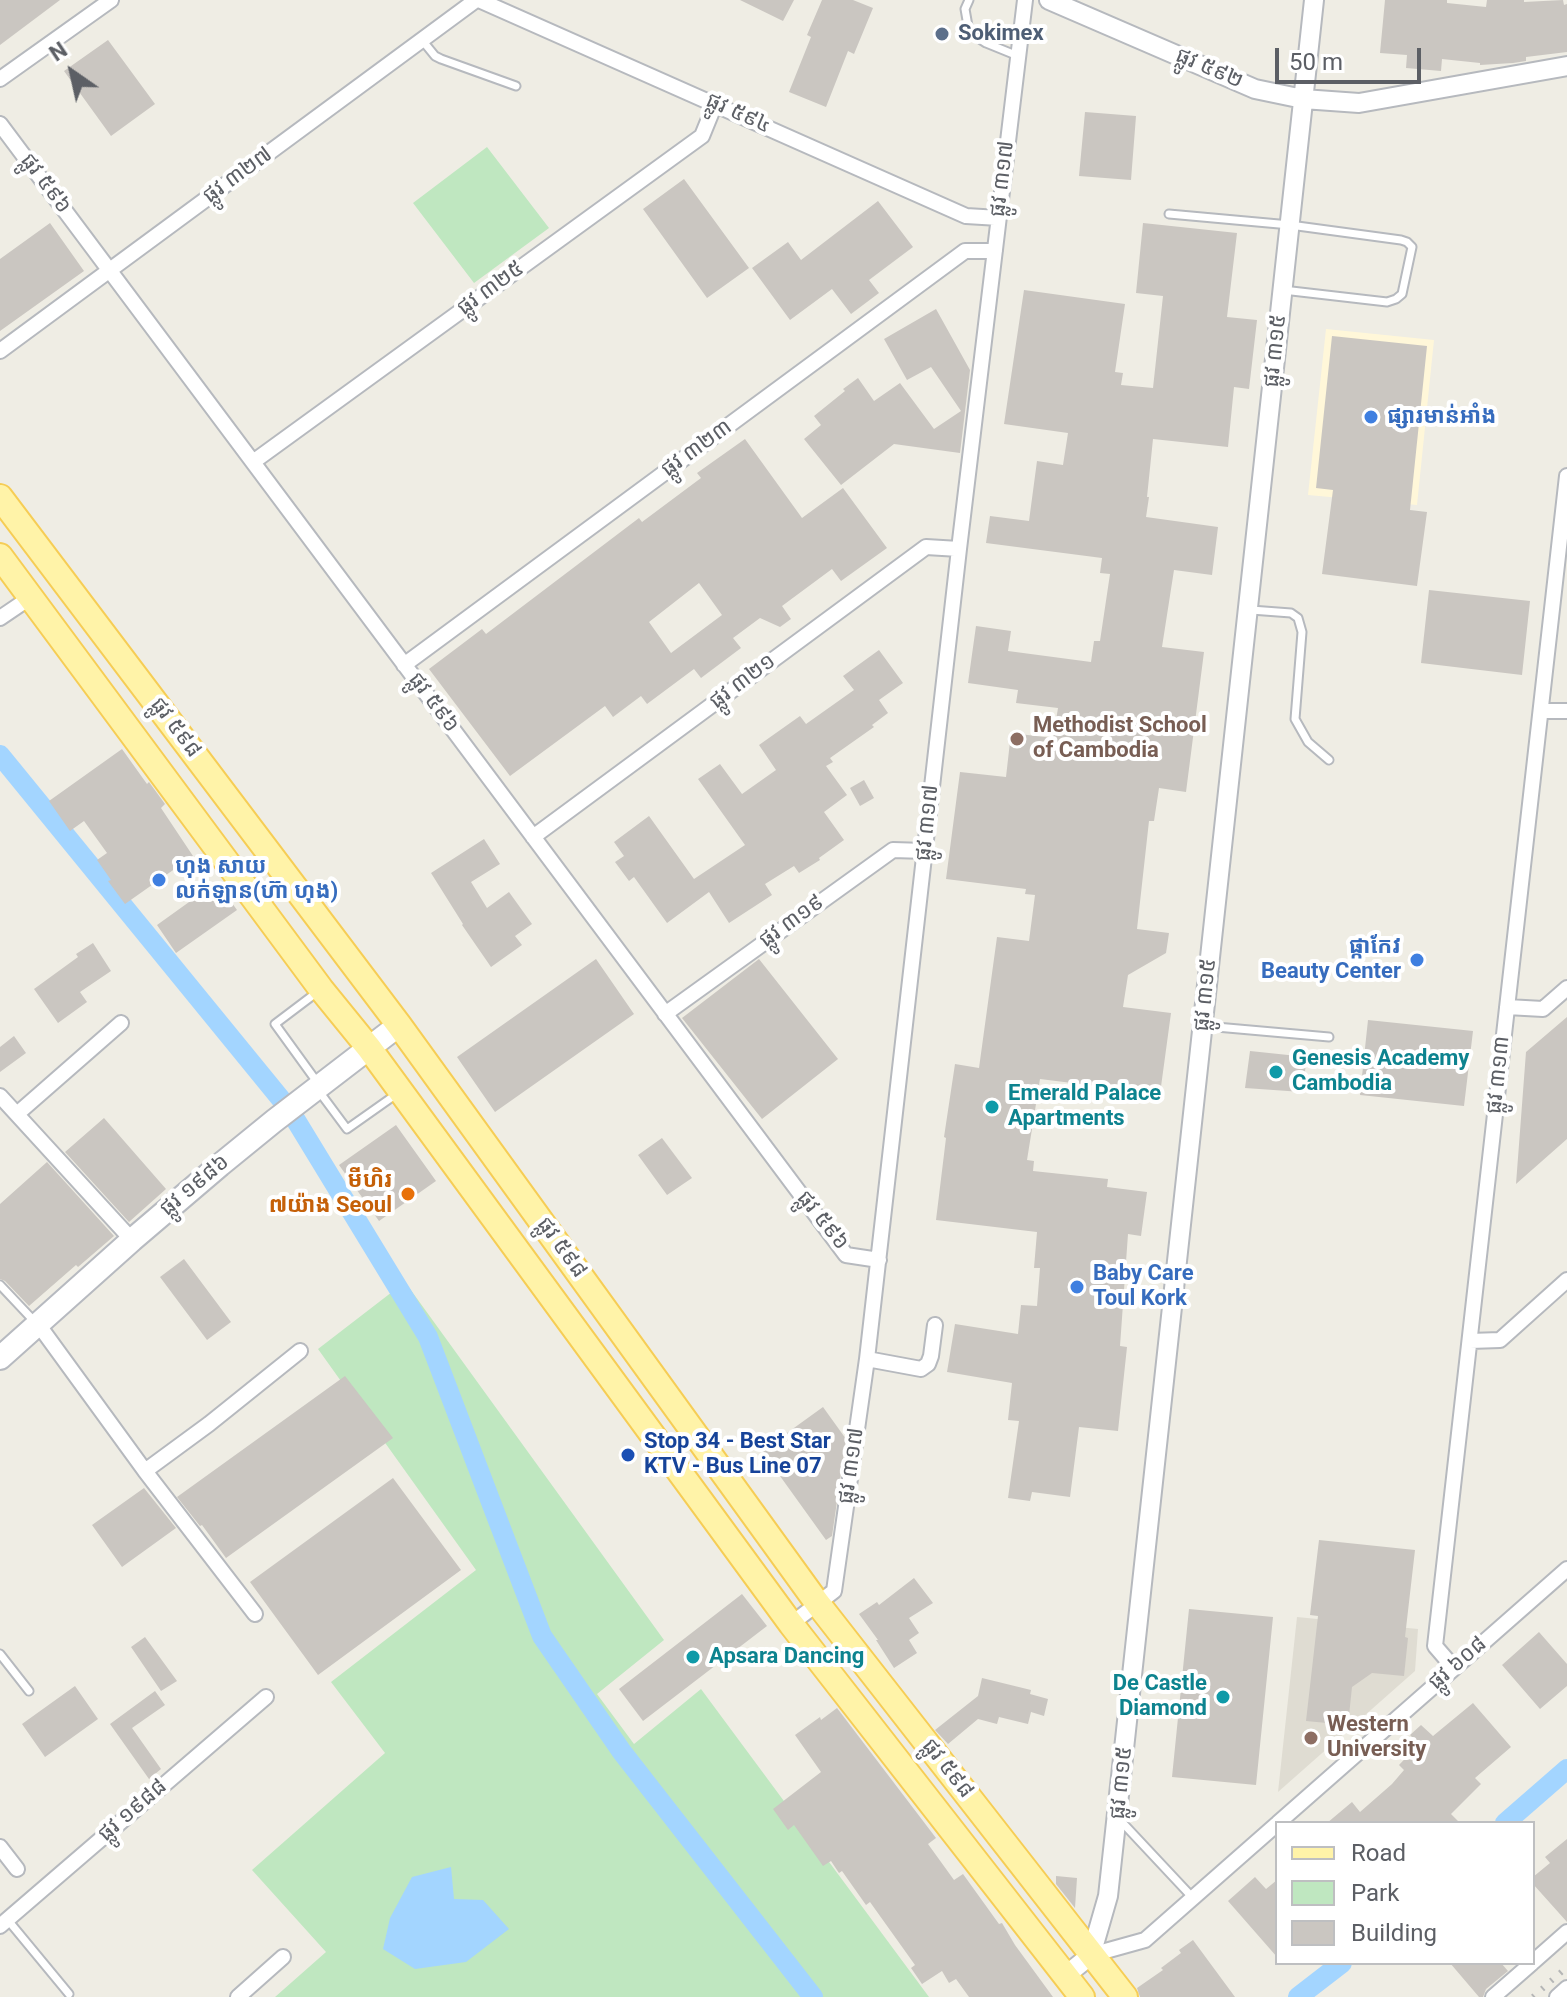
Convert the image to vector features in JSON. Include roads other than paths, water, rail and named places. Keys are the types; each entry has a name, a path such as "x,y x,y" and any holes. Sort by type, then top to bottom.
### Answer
{"main road":[{"name":"ផ្លូវ ៥៩៨","path":"0,497 399,1025 818,1604 1125,1997"},
{"name":"ផ្លូវ ៥៩៨","path":"0,556 321,989 369,1048 791,1624 1082,1997"},
{"name":"ផ្លូវ ១៩៨៦","path":"0,1358 132,1240 274,1121 399,1025"},
{"path":"494,1218 525,1198"}],"street":[{"path":"0,79 111,0"},
{"name":"ផ្លូវ ៣២៧","path":"0,351 478,0"},
{"name":"ផ្លូវ ៥៩៤","path":"478,0 966,216 999,218"},
{"name":"ផ្លូវ ៣១៧","path":"791,1624 834,1591 879,1260 1025,0"},
{"name":"ផ្លូវ ៥៩២","path":"1049,0 1255,89 1303,99 1359,103 1567,66"},
{"name":"ផ្លូវ ៣១៥","path":"1091,1955 1108,1896 1118,1818 1314,0"},
{"name":"ផ្លូវ ៣២៥","path":"253,462 702,136 715,104"},
{"name":"ផ្លូវ ៥៩៦","path":"0,124 846,1255 879,1260"},
{"name":"ផ្លូវ ៣២៣","path":"404,665 965,251 995,251"},
{"name":"ផ្លូវ ៣១៣","path":"1454,1668 1435,1646 1567,476"},
{"name":"ផ្លូវ ៣២១","path":"533,837 926,547 959,549"},
{"path":"0,618 31,597"},
{"path":"1541,711 1567,711"},
{"name":"ផ្លូវ ៣១៩","path":"665,1014 893,850 925,851"},
{"path":"1507,1007 1543,1009 1567,988"},
{"path":"17,1114 121,1023"},
{"path":"0,1096 132,1240"},
{"path":"1470,1341 1500,1340 1567,1280"},
{"path":"38,1324 255,1614"},
{"path":"867,1359 921,1369 928,1364 931,1356 935,1325"},
{"path":"145,1471 300,1351"},
{"name":"ផ្លូវ ៦០៨","path":"1279,1821 1567,1569"},
{"name":"ផ្លូវ ១៩៨៨","path":"4,1922 266,1697"},
{"name":"ផ្លូវ ៦០៨","path":"1091,1955 1145,1940 1275,1825"},
{"path":"0,1847 17,1869"},
{"path":"1535,1959 1567,1932"},
{"path":"1065,1976 1091,1955"},
{"path":"238,1997 283,1957"},
{"path":"1493,1997 1529,1965"},
{"path":"1557,1997 1567,1988"}],"lane":[{"path":"969,0 965,9 972,34 1018,56"},
{"path":"422,40 441,59 516,86"},
{"path":"1169,214 1290,225 1401,240 1412,247 1402,294 1396,299 1387,302 1283,290"},
{"path":"1248,609 1291,613 1298,618 1302,632 1295,719 1308,742 1329,760"},
{"path":"321,989 275,1024 313,1090 347,1129 401,1092"},
{"path":"1203,1026 1329,1037"},
{"path":"0,1285 38,1324"},
{"path":"0,1654 29,1691"},
{"path":"1118,1818 1193,1898"},
{"path":"4,1922 69,1994"}],"water":[{"path":"451,1867 454,1899 483,1900 509,1929 466,1962 415,1969 383,1949 390,1918 412,1877"}],"waterway":[{"path":"0,755 289,1109 428,1337 542,1636 622,1752 813,1997"},
{"path":"1507,1821 1567,1769"},
{"path":"1298,1997 1339,1965"}],"railway":[{"path":"1533,1997 1567,1967"}],"place":[{"name":"Sokimex","path":"942,34"},
{"name":"ផ្សារមាន់អាំង","path":"1371,417"},
{"name":"Methodist School of Cambodia","path":"1017,739"},
{"name":"ហុង សាយ លក់ឡាន(ហ៊ា ហុង)","path":"159,880"},
{"name":"ផ្កាកែវ Beauty Center","path":"1417,960"},
{"name":"Genesis Academy Cambodia","path":"1276,1072"},
{"name":"Emerald Palace Apartments","path":"992,1107"},
{"name":"មីហិរ ៧យ៉ាង Seoul","path":"408,1194"},
{"name":"Baby Care Toul Kork","path":"1077,1287"},
{"name":"Stop 34 - Best Star KTV - Bus Line 07","path":"628,1455"},
{"name":"Apsara Dancing","path":"693,1657"},
{"name":"De Castle Diamond","path":"1223,1697"},
{"name":"Western University","path":"1311,1738"}]}
